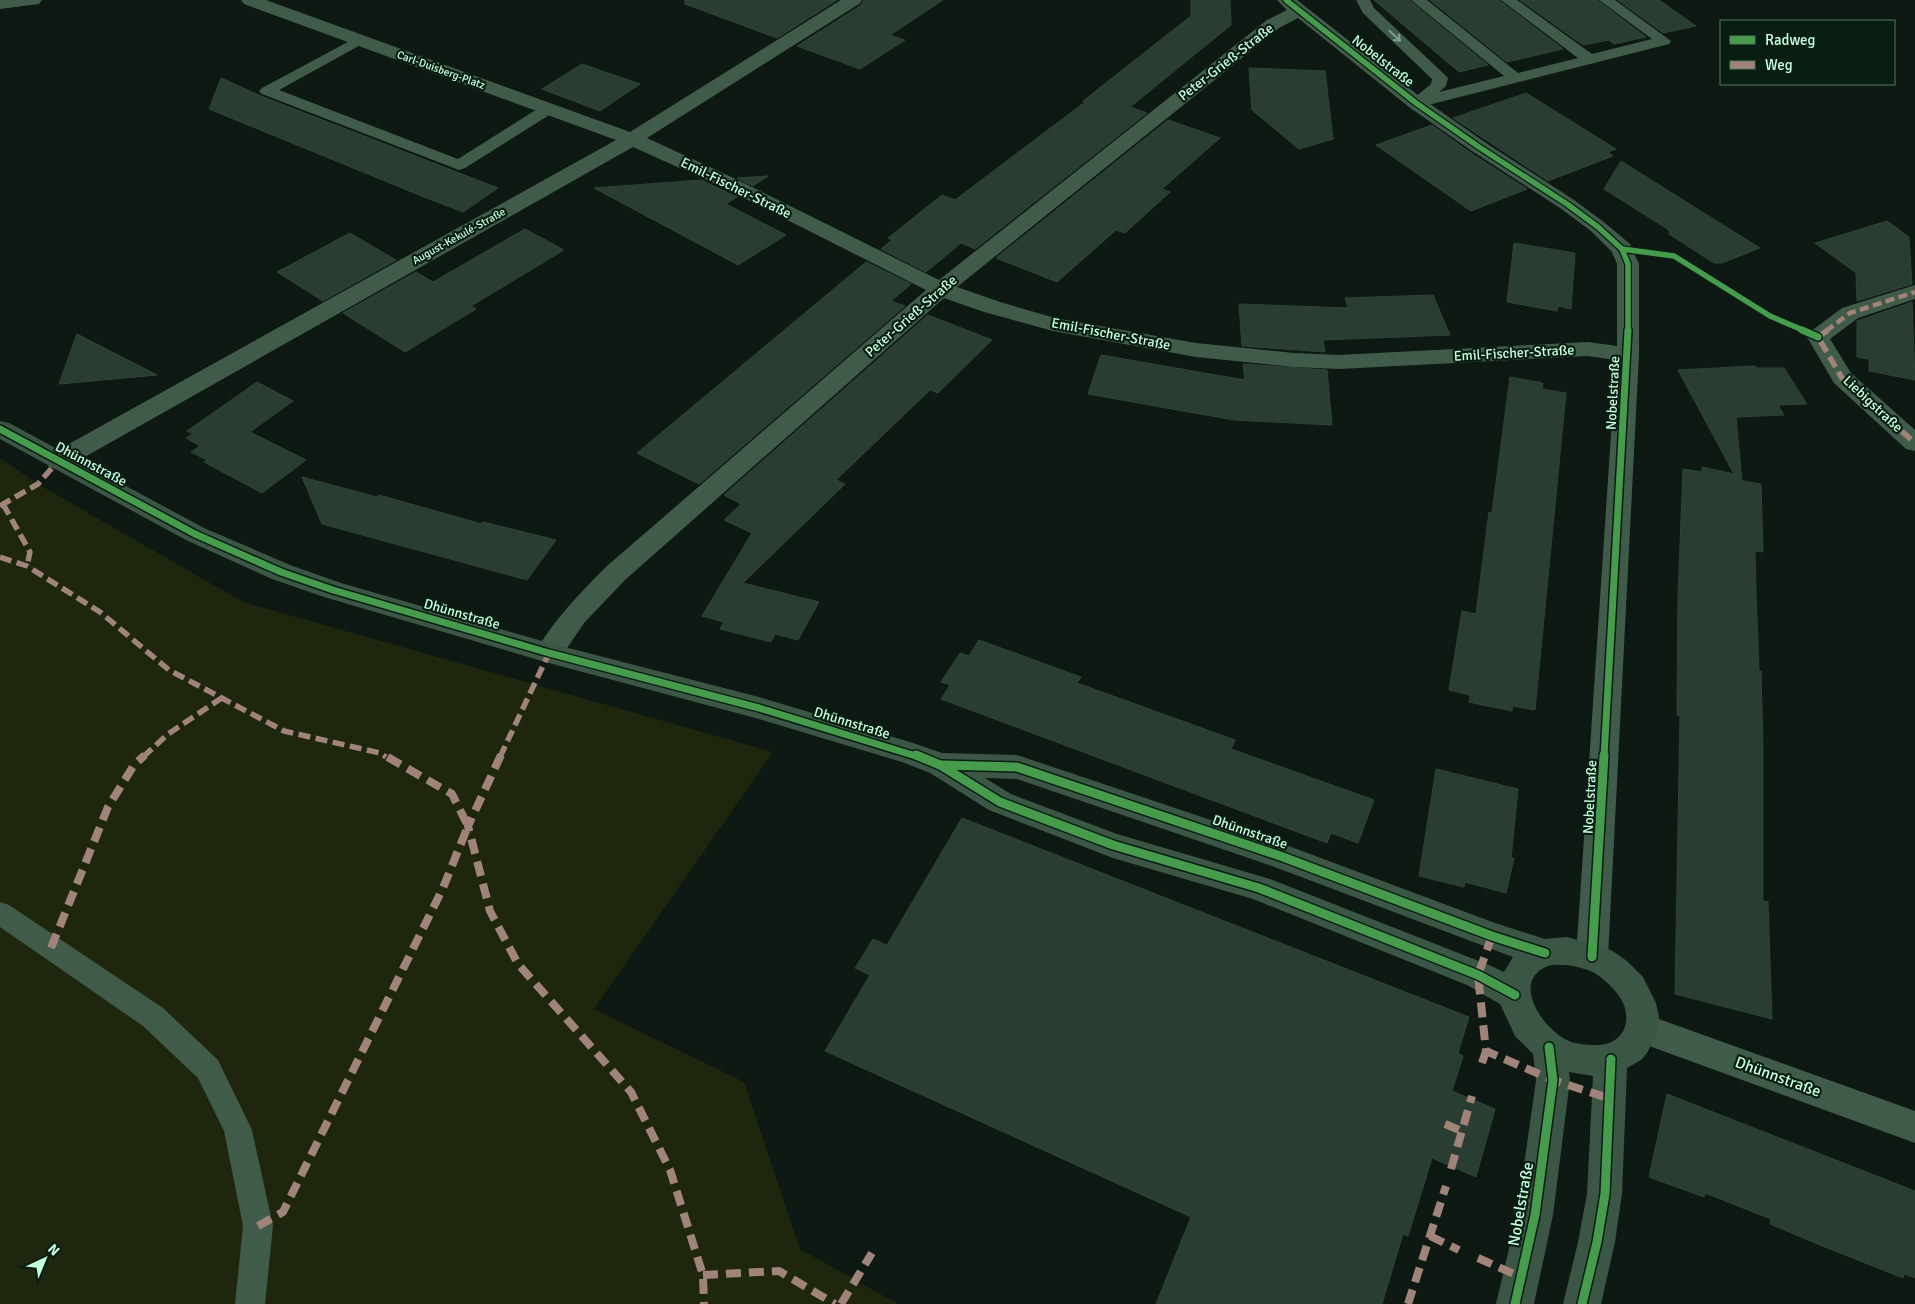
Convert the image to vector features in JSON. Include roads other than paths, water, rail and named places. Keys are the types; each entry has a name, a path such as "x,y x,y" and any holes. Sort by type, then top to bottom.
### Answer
{"main road":[{"name":"Dhünnstraße","path":"0,429 195,534 281,572 333,590 549,653 759,708 940,765 1000,802 1113,845 1211,872 1259,888 1478,975 1515,995"},
{"name":"Dhünnstraße","path":"940,765 1017,767 1283,857 1492,936 1545,953"},
{"path":"1567,951 1592,957 1614,969 1631,987 1641,1008 1642,1028 1636,1041 1626,1052 1611,1059 1591,1061 1570,1057 1549,1047 1524,1023 1515,995 1516,981 1522,969 1532,960 1545,953 1567,951"},
{"name":"Nobelstraße","path":"1515,1304 1535,1215 1553,1080 1549,1047"},
{"path":"1582,1304 1592,1266 1606,1180 1611,1059"}],"street":[{"path":"0,4 33,0"},
{"name":"Carl-Duisberg-Platz","path":"250,0 632,140"},
{"name":"August-Kekulé-Straße","path":"58,461 632,140 854,0"},
{"name":"Nobelstraße","path":"1293,6 1416,103 1478,147 1567,204 1598,227 1622,250 1628,264 1628,355 1592,957"},
{"name":"Peter-Grieß-Straße","path":"549,653 574,616 616,573 941,289 1273,24 1288,16 1293,6"},
{"name":"Emil-Fischer-Straße","path":"632,140 731,184 941,289 1001,310 1053,324 1196,350 1294,360 1339,362 1588,349 1628,355"},
{"name":"Liebigstraße","path":"1915,292 1850,314 1818,337 1842,378 1915,443"},
{"name":"Dhünnstraße","path":"1642,1028 1915,1127"}],"lane":[{"path":"1363,0 1368,10 1440,78 1438,86 1416,103"},
{"path":"1418,0 1514,78"},
{"path":"1508,0 1589,59"},
{"path":"1416,103 1664,42 1606,0"},
{"path":"359,40 267,91 459,165 548,109"},
{"path":"0,913 154,1017 208,1069 238,1130 258,1226 250,1304"}]}
